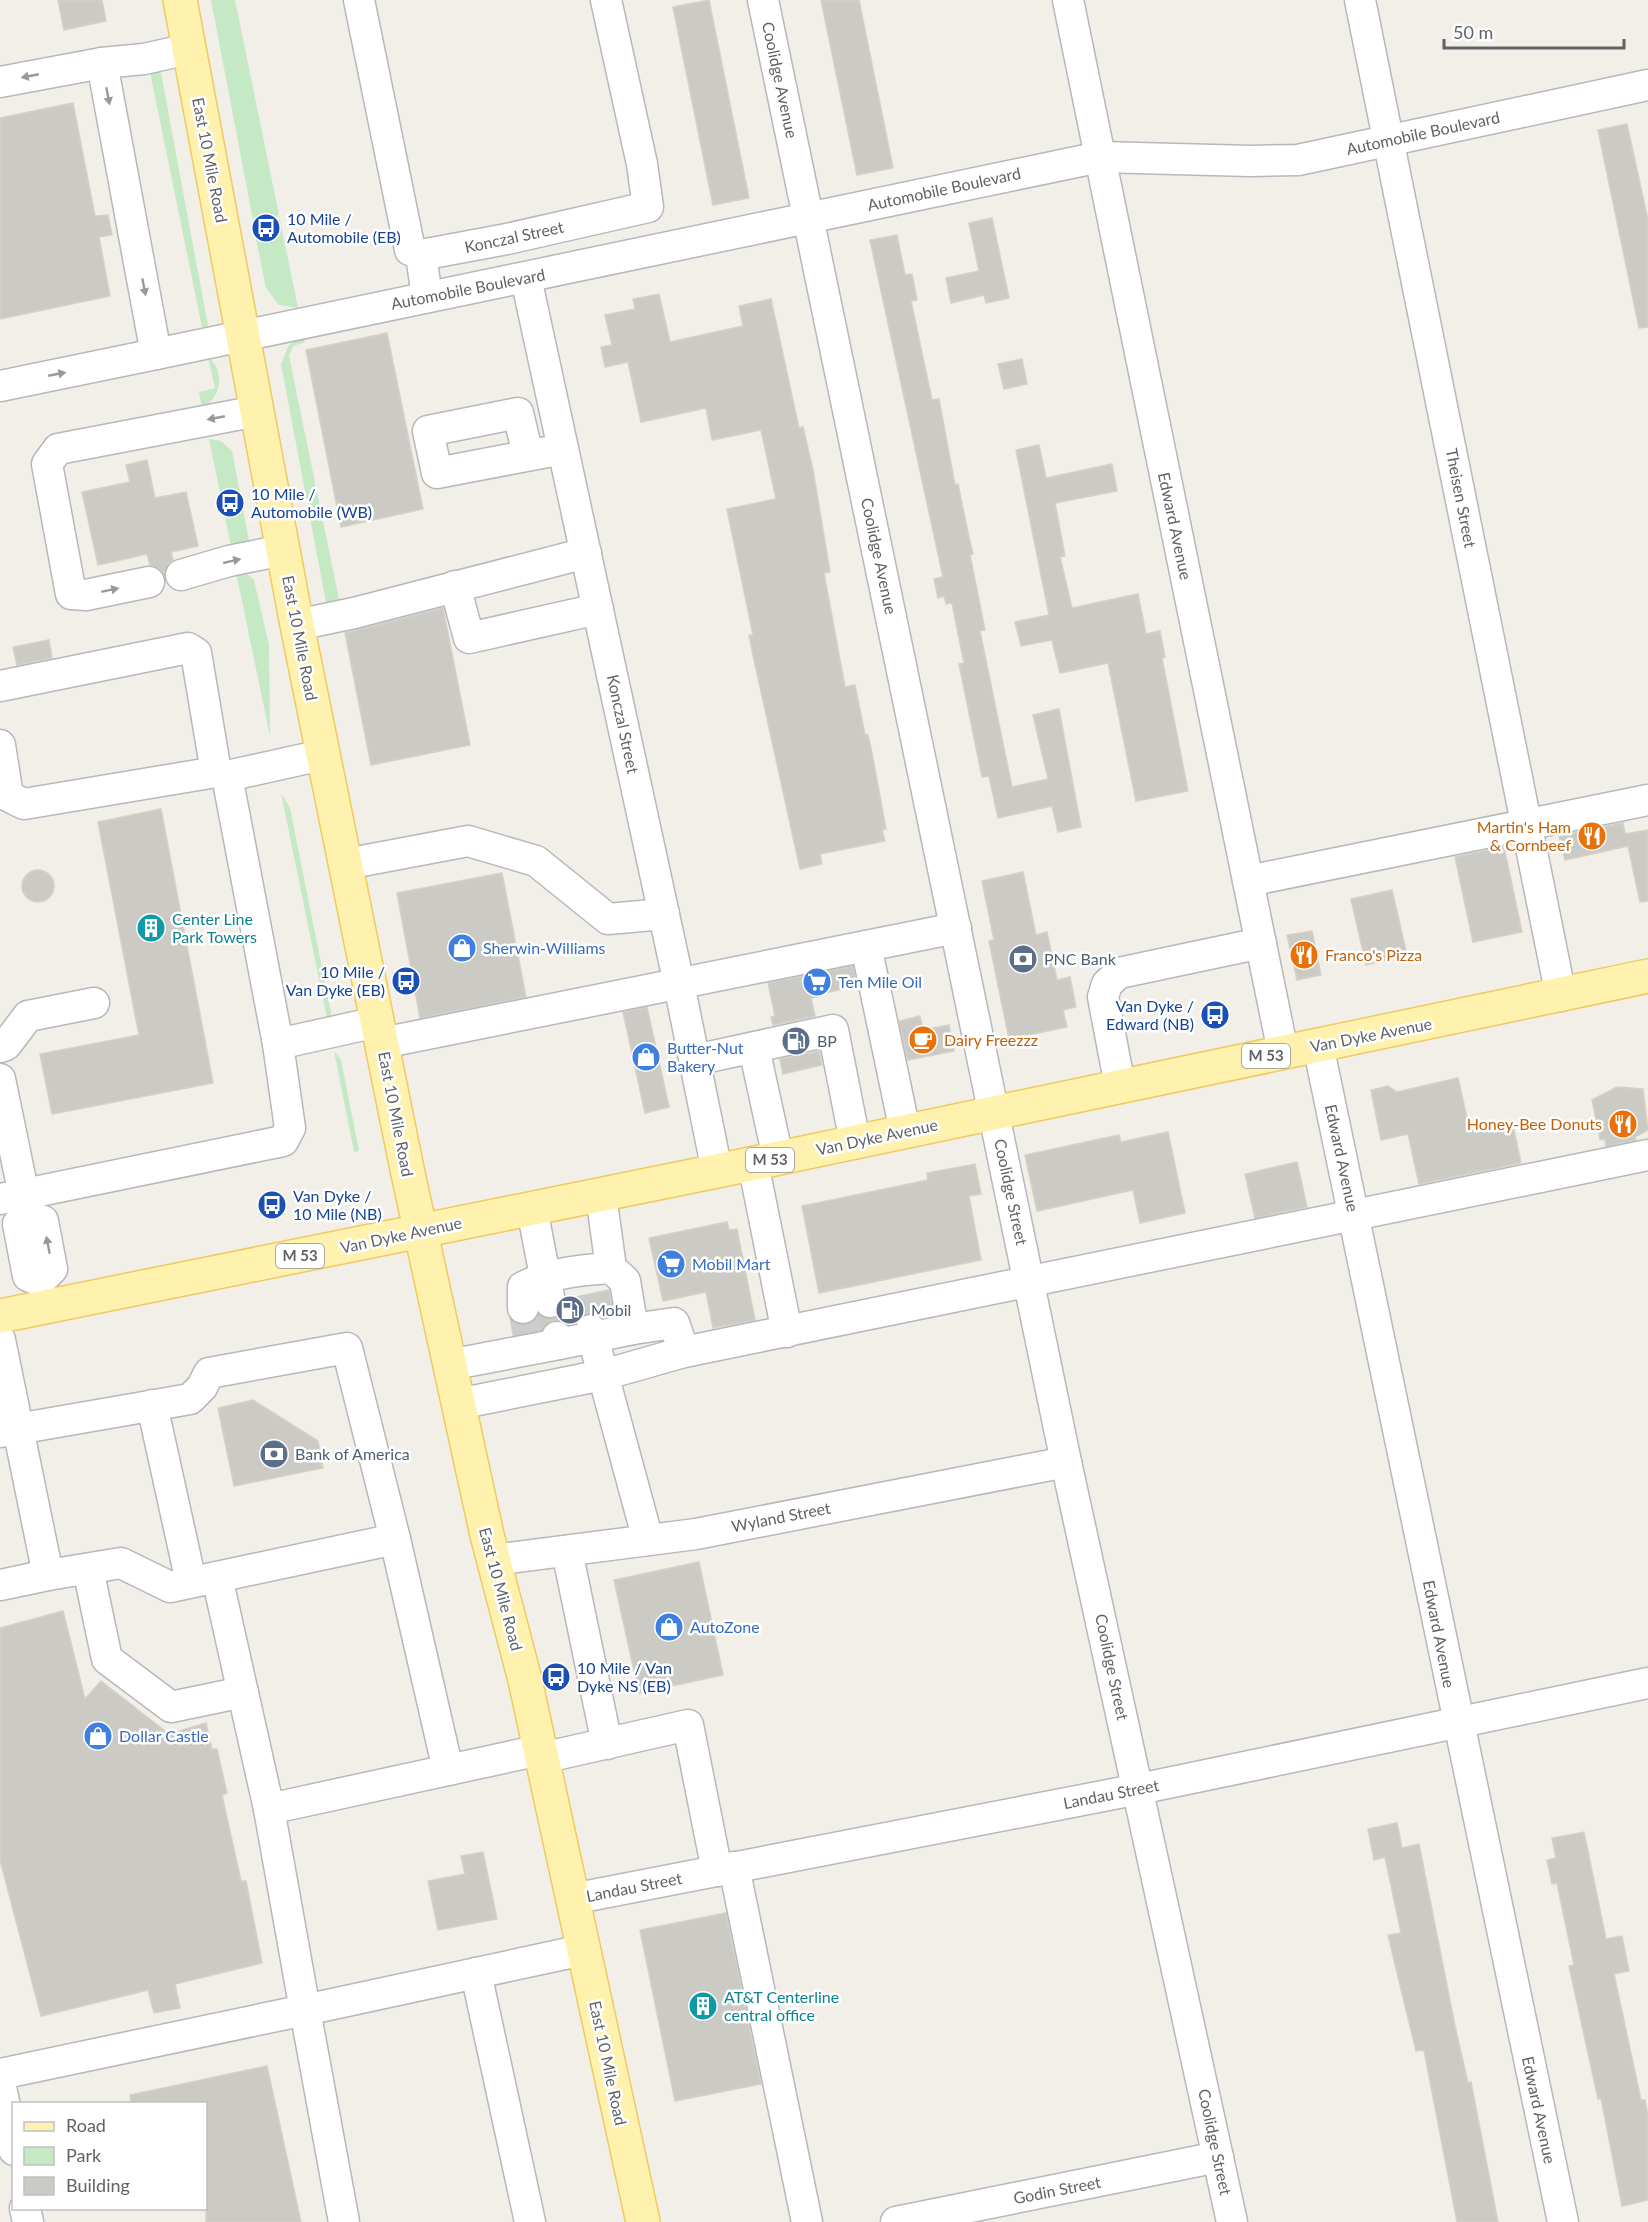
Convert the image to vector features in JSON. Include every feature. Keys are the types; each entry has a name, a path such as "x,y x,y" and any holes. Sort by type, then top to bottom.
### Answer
{"main road":[{"name":"East 10 Mile Road","path":"180,0 322,755 420,1231 493,1560 525,1680 643,2222"},
{"name":"Van Dyke Avenue","path":"0,1317 43,1294 420,1231 532,1209 1648,976"}],"street":[{"path":"359,0 411,250 421,255 427,297"},
{"path":"606,0 642,164 652,251"},
{"name":"Coolidge Avenue","path":"763,0 994,1112"},
{"name":"Edward Avenue","path":"1068,0 1283,1052"},
{"name":"Theisen Street","path":"1360,0 1561,996"},
{"path":"0,82 189,49"},
{"path":"102,63 156,354"},
{"name":"Automobile Boulevard","path":"0,386 1100,157 1250,161 1298,159 1648,85"},
{"name":"Konczal Street","path":"421,255 507,239 648,207"},
{"name":"Konczal Street","path":"526,278 679,984 717,1171"},
{"path":"149,582 86,595 71,594 47,464 58,449 257,411"},
{"path":"528,455 563,449"},
{"path":"181,575 229,561 283,550"},
{"path":"297,625 354,613 586,553"},
{"path":"455,586 469,638 598,609"},
{"path":"0,686 188,648 196,653 278,1044 290,1128 283,1141 17,1203"},
{"path":"0,745 8,796 24,804 221,774 322,755"},
{"path":"1248,881 1648,800"},
{"path":"346,864 468,842 536,861 608,919 664,914"},
{"path":"278,1044 379,1032 679,984 956,928"},
{"path":"1120,1086 1103,997 1107,984 1119,973 1260,943"},
{"path":"866,946 905,1131"},
{"path":"0,1047 6,1045 28,1017 94,1003"},
{"path":"695,1060 833,1030 855,1142"},
{"name":"Edward Avenue","path":"1318,1045 1457,1722 1563,2222"},
{"path":"754,1048 765,1161 787,1332"},
{"path":"0,1078 23,1254 28,1276 43,1294"},
{"name":"Coolidge Street","path":"994,1112 1066,1462 1232,2222"},
{"path":"458,1404 603,1375 684,1352 1648,1155"},
{"path":"601,1195 611,1268 625,1281 633,1329"},
{"path":"532,1209 539,1296 583,1282 611,1268"},
{"path":"449,1365 592,1334 674,1323 684,1352"},
{"path":"592,1334 648,1540"},
{"path":"0,1340 10,1430 48,1575"},
{"path":"10,1430 190,1399 202,1387 209,1373 348,1348 448,1770"},
{"path":"152,1405 204,1580 243,1692 269,1809 344,2222"},
{"name":"Wyland Street","path":"493,1560 696,1534 1066,1462"},
{"path":"0,1585 121,1563 170,1587 395,1539"},
{"path":"567,1551 607,1744"},
{"path":"88,1569 107,1659 171,1707 243,1692"},
{"name":"Landau Street","path":"572,1899 1138,1789 1648,1683"},
{"path":"269,1809 448,1770 607,1744 688,1725 725,1869 807,2222"},
{"path":"0,2074 583,1950"},
{"path":"476,1973 530,2222"},
{"path":"0,2082 12,2140"},
{"name":"Godin Street","path":"896,2222 1218,2157"}],"green space":[{"path":"211,0 235,0 279,215 253,220"},
{"path":"158,70 161,73 208,326 202,327 150,72"},
{"path":"280,220 298,308 279,305 266,288 256,239 275,235 273,221"},
{"path":"303,336 305,342 293,346 289,356 340,604 327,608 281,364 289,345"},
{"path":"208,357 217,369 219,384 214,398 202,407 199,392 215,388"},
{"path":"209,439 221,441 232,451 249,541 248,546 232,551"},
{"path":"236,572 247,574 254,580 269,645 270,736"},
{"path":"281,793 290,808 331,1013 328,1023"},
{"path":"334,1051 341,1060 359,1151 354,1152"}],"building":[{"path":"58,0 102,0 106,21 64,30"},
{"path":"709,0 749,198 713,205 673,7"},
{"path":"821,0 859,0 893,168 857,175"},
{"path":"73,103 95,216 108,215 112,235 99,237 110,296 0,319 0,118"},
{"path":"1627,124 1648,220 1648,327 1639,328 1598,130"},
{"path":"992,218 1009,298 986,303 984,295 951,303 946,278 979,271 969,223"},
{"path":"897,235 905,275 912,274 917,300 911,301 932,400 939,399 955,485 958,484 973,554 970,555 985,630 980,631 1012,787 1048,779 1033,715 1059,709 1081,827 1058,832 1052,806 998,818 989,776 982,777 959,664 964,663 952,603 946,604 944,596 938,598 934,579 943,577 870,240"},
{"path":"659,294 670,342 743,326 739,306 771,299 799,428 803,427 813,470 830,572 824,573 845,687 855,685 865,735 868,735 872,753 886,829 882,830 885,841 820,854 822,864 800,869 753,655 749,635 753,635 727,509 776,499 761,430 712,440 706,408 641,422 628,362 605,367 601,347 612,345 605,315 635,309 633,299"},
{"path":"387,333 423,509 341,527 306,350"},
{"path":"1022,359 1027,384 1004,389 998,364"},
{"path":"1039,445 1046,478 1112,464 1117,491 1055,503 1065,556 1060,557 1072,608 1138,594 1146,634 1160,631 1165,657 1162,658 1188,791 1136,801 1108,663 1060,673 1052,640 1021,646 1015,622 1049,615 1016,450"},
{"path":"147,460 155,498 186,492 198,546 171,552 173,560 168,564 164,575 161,570 150,565 147,554 98,565 82,492 130,482 126,465"},
{"path":"443,608 470,745 371,765 345,633"},
{"path":"49,640 52,658 17,665 13,647"},
{"name":"Center Line Park Towers","path":"161,809 213,1083 52,1114 40,1054 139,1035 98,822"},
{"path":"1623,823 1625,834 1648,830 1648,901 1640,902 1628,846 1565,860 1559,836"},
{"path":"1504,847 1522,932 1473,942 1455,857"},
{"path":"38,870 50,874 54,886 50,898 38,902 26,898 22,886 26,874"},
{"name":"PNC Bank","path":"1023,872 1036,935 1047,932 1057,980 1070,977 1076,1007 1063,1010 1067,1027 1009,1039 989,941 994,940 982,881"},
{"name":"Sherwin-Williams","path":"502,873 526,997 420,1018 397,893"},
{"path":"1392,890 1407,955 1366,965 1351,899"},
{"name":"Franco's Pizza","path":"1312,931 1321,975 1297,980 1287,935"},
{"path":"853,966 857,986 811,998 815,1016 773,1025 771,1017 775,1016 768,983"},
{"name":"Butter-Nut Bakery","path":"647,1007 669,1107 645,1113 623,1012"},
{"name":"Dairy Freezzz","path":"920,1016 923,1030 949,1025 954,1051 908,1060 899,1021"},
{"path":"819,1051 822,1065 783,1074 780,1059"},
{"path":"1458,1078 1470,1131 1512,1121 1521,1163 1419,1184 1408,1134 1381,1140 1371,1090 1388,1086 1397,1092"},
{"name":"Honey-Bee Donuts","path":"1617,1087 1643,1089 1648,1130 1635,1137 1636,1140 1606,1146 1605,1140 1600,1139 1592,1100"},
{"path":"1168,1132 1185,1213 1140,1223 1133,1190 1037,1211 1025,1155 1119,1135 1121,1142"},
{"path":"1297,1162 1307,1207 1255,1218 1245,1174"},
{"path":"975,1164 981,1194 969,1196 981,1260 819,1293 802,1206 928,1180 927,1173"},
{"path":"727,1222 729,1230 737,1229 755,1320 713,1328 706,1292 663,1301 649,1238"},
{"path":"609,1290 613,1315 603,1318 587,1313 576,1323 569,1324 553,1320 542,1330 522,1334 520,1324 531,1323 539,1314 553,1319 561,1315 566,1308 567,1299"},
{"name":"Bank of America","path":"253,1400 318,1441 323,1468 234,1486 218,1408"},
{"name":"AutoZone","path":"699,1562 723,1675 639,1693 614,1580"},
{"path":"63,1611 85,1699 101,1681 169,1734 206,1723 212,1749 217,1749 227,1793 222,1795 241,1881 246,1881 262,1963 175,1984 180,2008 154,2013 148,1990 41,2016 0,1860 0,1628"},
{"path":"1397,1823 1402,1848 1419,1844 1455,2026 1468,2083 1471,2082 1498,2222 1457,2222 1424,2050 1416,2051 1388,1935 1401,1933 1385,1857 1374,1860 1368,1829"},
{"path":"1584,1832 1606,1939 1622,1936 1629,1971 1614,1974 1641,2100 1645,2100 1648,2116 1648,2200 1622,2206 1601,2098 1598,2099 1569,1966 1574,1965 1557,1883 1552,1884 1547,1860 1556,1858 1552,1838"},
{"path":"483,1852 497,1919 438,1930 428,1881 465,1874 461,1856"},
{"name":"AT&T Centerline central office","path":"726,1913 761,2084 675,2101 640,1930"},
{"path":"267,2066 301,2222 206,2222 207,2102 131,2102 130,2095"}],"tunnel":[{"path":"585,1295 591,1330"},
{"path":"523,1308 529,1342"}],"place":[{"name":"10 Mile / Automobile (EB)","path":"266,228"},
{"name":"10 Mile / Automobile (WB)","path":"230,503"},
{"name":"Martin's Ham & Cornbeef","path":"1592,836"},
{"name":"Center Line Park Towers","path":"151,928"},
{"name":"Sherwin-Williams","path":"462,948"},
{"name":"Franco's Pizza","path":"1304,955"},
{"name":"PNC Bank","path":"1023,959"},
{"name":"10 Mile / Van Dyke (EB)","path":"406,981"},
{"name":"Ten Mile Oil","path":"817,982"},
{"name":"Van Dyke / Edward (NB)","path":"1215,1015"},
{"name":"Dairy Freezzz","path":"923,1040"},
{"name":"BP","path":"796,1041"},
{"name":"Butter-Nut Bakery","path":"646,1057"},
{"name":"Honey-Bee Donuts","path":"1623,1124"},
{"name":"Van Dyke / 10 Mile (NB)","path":"272,1205"},
{"name":"Mobil Mart","path":"671,1264"},
{"name":"Mobil","path":"570,1310"},
{"name":"Bank of America","path":"274,1454"},
{"name":"AutoZone","path":"669,1627"},
{"name":"10 Mile / Van Dyke NS (EB)","path":"556,1677"},
{"name":"Dollar Castle","path":"98,1736"},
{"name":"AT&T Centerline central office","path":"703,2006"}]}
